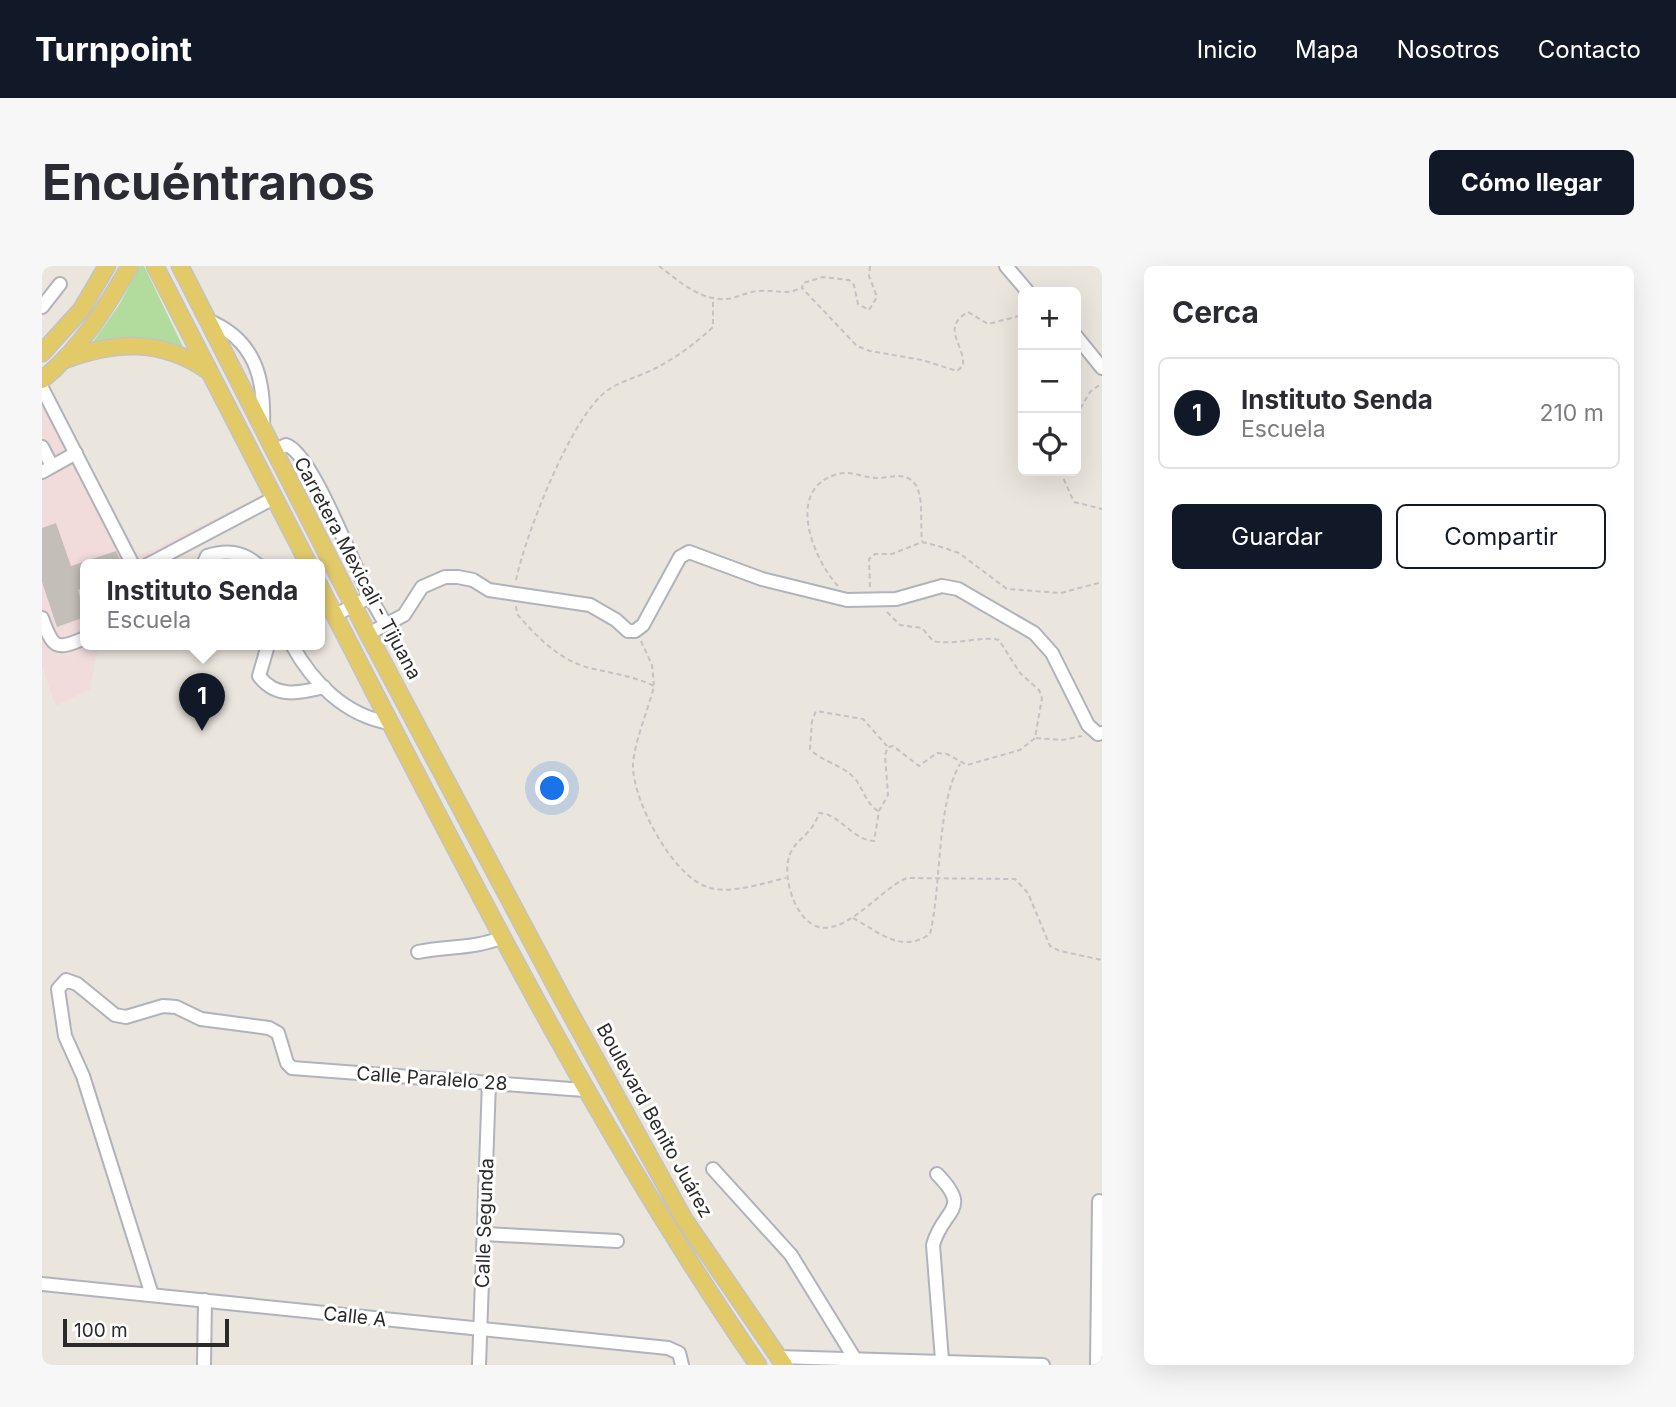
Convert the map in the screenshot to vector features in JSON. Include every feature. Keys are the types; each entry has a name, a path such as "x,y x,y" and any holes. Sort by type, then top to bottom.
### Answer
{"main road":[{"path":"42,354 68,327 107,266"},
{"path":"42,380 67,359 97,321 130,266"},
{"path":"155,266 306,559"},
{"path":"167,266 183,297 204,314"},
{"name":"Carretera Mexicali - Tijuana","path":"180,266 368,634 504,888"},
{"path":"67,359 101,348 139,344 187,356 208,371"},
{"path":"325,597 584,1090 671,1236 758,1365"},
{"name":"Boulevard Benito Juárez","path":"504,888 684,1219 781,1361"},
{"path":"671,1236 681,1235 716,1285 740,1303"}],"street":[{"path":"1006,266 1024,287"},
{"path":"42,307 60,284"},
{"path":"1081,343 1102,368"},
{"path":"42,388 130,559"},
{"path":"273,451 286,445 296,451 324,496 370,597 386,625"},
{"path":"42,447 47,469 76,453"},
{"path":"158,559 274,498"},
{"path":"206,559 207,556 222,551 239,553 248,559"},
{"path":"368,634 404,615 422,587 445,577 473,580 489,590 590,605 616,620 628,631 635,631 643,625 680,557 689,552 762,579 847,600 921,595 942,586 958,589 1034,633 1052,653 1088,725 1098,732"},
{"path":"334,615 370,597"},
{"path":"42,618 56,645 63,647 80,640"},
{"path":"267,650 259,677 267,687 282,693 324,687"},
{"path":"295,650 307,671 355,713 389,723"},
{"path":"418,952 444,946 482,946 503,937"},
{"name":"Calle Paralelo 28","path":"152,1295 83,1076 65,1036 59,1003 61,983 66,980 77,984 115,1015 126,1017 163,1006 176,1007 201,1019 269,1028 278,1033 285,1058 292,1068 584,1090"},
{"name":"Calle Segunda","path":"479,1365 489,1082"},
{"path":"713,1169 792,1255 855,1359"},
{"path":"937,1174 956,1197 956,1206 936,1234 933,1245 942,1360"},
{"path":"1097,1365 1099,1200"},
{"path":"484,1234 617,1241"},
{"name":"Calle A","path":"42,1284 668,1348 679,1353 682,1365"},
{"path":"204,1365 205,1300"},
{"path":"781,1361 942,1360 1044,1365"}],"path":[{"path":"659,266 694,292 713,298 728,299 764,290 790,294 802,288 803,283 823,277 849,279 854,285 858,304 869,310 877,297 869,276 870,266"},
{"path":"802,288 857,345 870,351 922,360 957,371 963,366 964,358 953,332 962,315 968,312 988,324 1018,316"},
{"path":"1077,413 1090,392 1102,383"},
{"path":"847,600 819,561 808,522 812,496 827,479 844,473 868,478 898,475 910,479 919,491 922,542"},
{"path":"1062,476 1074,502 1102,509"},
{"path":"888,747 893,746 919,766 937,753 947,754 960,763 979,762 1020,750 1035,738 1042,698 1039,690 1020,673 999,640 985,638 974,643 946,644 933,641 922,628 900,625 870,588 869,559 875,554 892,554 922,542 959,553 1007,589 1015,592 1060,593 1102,582"},
{"path":"635,631 652,665 654,686"},
{"path":"879,811 870,805 856,780 842,768 816,756 810,750 812,721 816,711 863,719 888,747"},
{"path":"1035,738 1062,740 1098,732"},
{"path":"888,747 884,755 889,786 879,811 874,841 844,828 832,815 819,813 815,827 794,846 788,859 788,877 796,906 805,920 815,928 826,930 852,918 896,882 907,878 1015,879 1028,893 1050,946 1060,951 1102,960"},
{"path":"852,918 889,940 919,942 930,934 939,895 938,880 952,778 960,763"}],"shaded area":[{"path":"48,387 137,558 262,495 269,508 170,559 80,559 80,650 97,650 90,689 56,706 42,666 42,392"}],"green space":[{"path":"140,266 144,266 184,349 135,337 90,346 119,305"}],"building":[{"path":"56,523 71,566 80,563 80,619 57,627 42,582 42,528"},
{"path":"116,551 120,559 92,559"}],"place":[{"name":"Instituto Senda","path":"202,731"}]}
